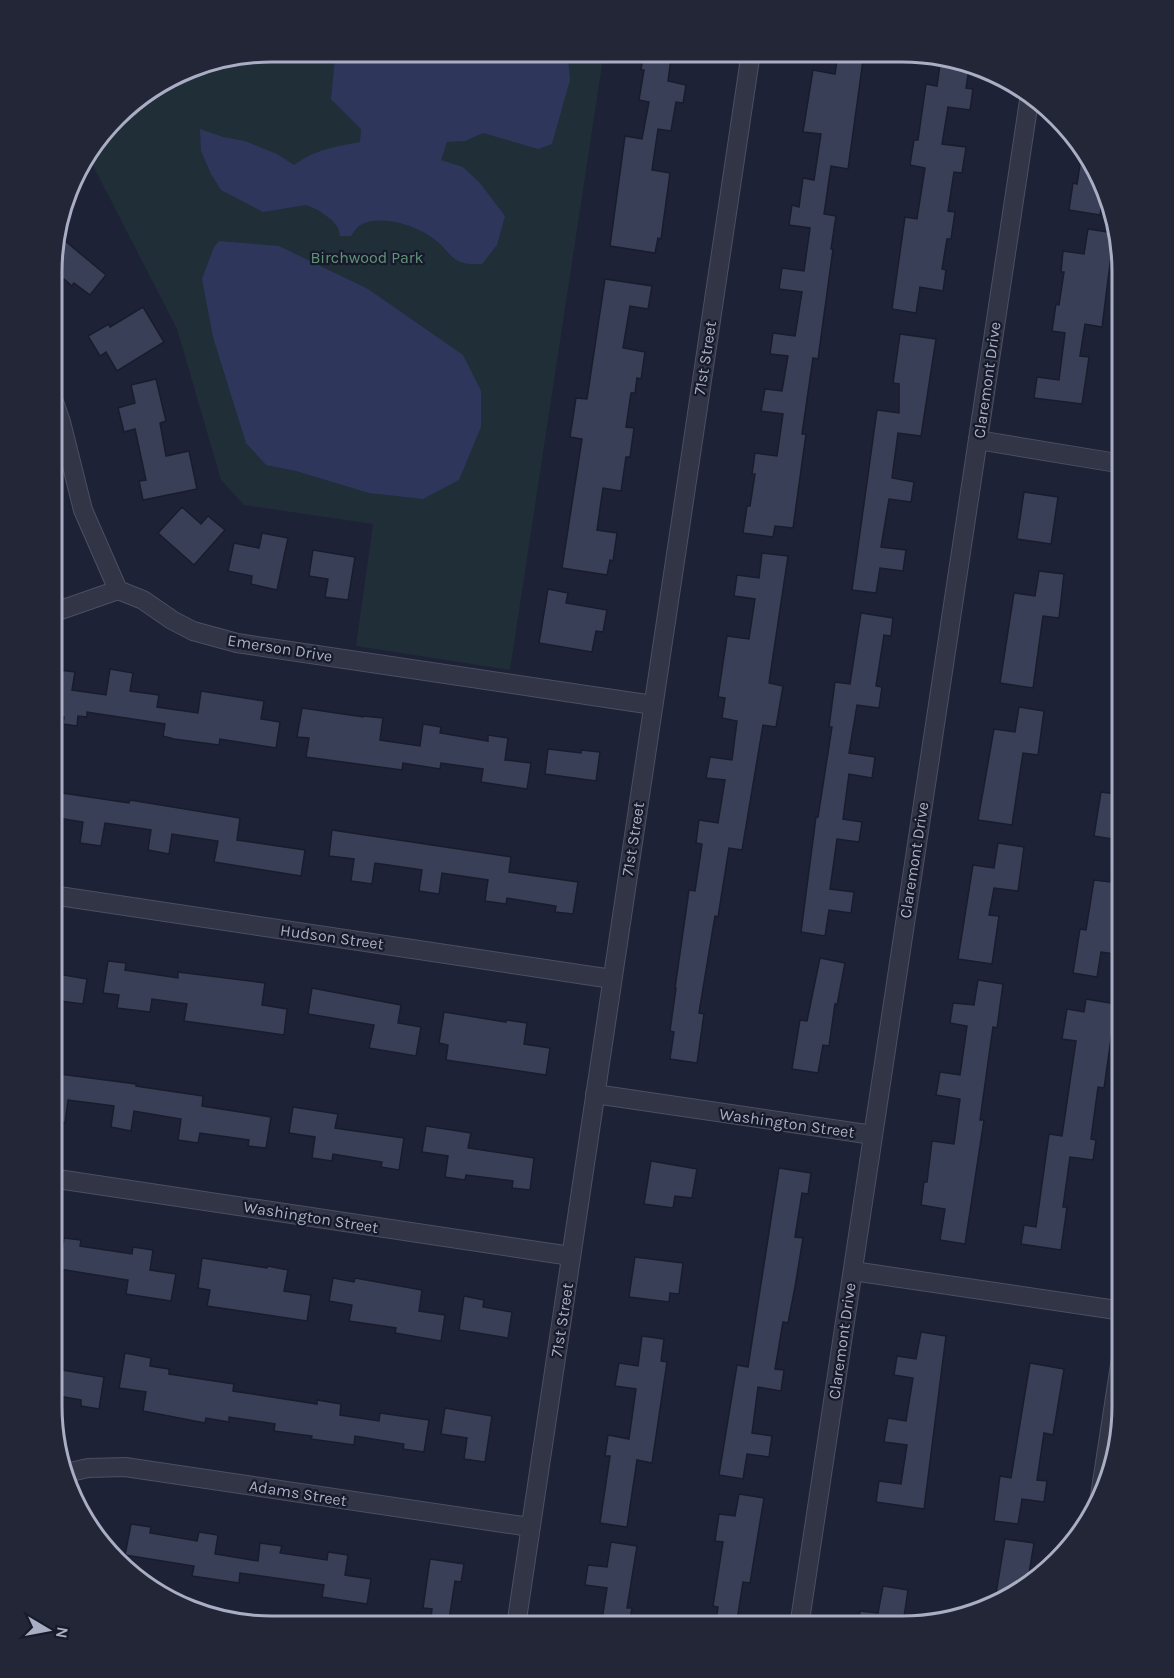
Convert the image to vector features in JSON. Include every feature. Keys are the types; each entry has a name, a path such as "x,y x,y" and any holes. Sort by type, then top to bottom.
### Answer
{"street":[{"name":"71st Street","path":"517,1616 750,62"},
{"name":"Claremont Drive","path":"801,1616 1029,104"},
{"path":"62,426 83,510 118,590 62,610"},
{"path":"978,440 1112,462"},
{"name":"Emerson Drive","path":"118,590 143,600 172,620 194,631 237,643 653,705"},
{"name":"Hudson Street","path":"62,897 612,979"},
{"name":"Washington Street","path":"595,1094 873,1136"},
{"name":"Washington Street","path":"62,1180 571,1256"},
{"path":"853,1271 1112,1309"},
{"path":"1106,1456 1112,1418"},
{"name":"Adams Street","path":"72,1472 88,1468 125,1467 530,1527"}],"green space":[{"name":"Birchwood Park","path":"602,62 510,670 356,646 373,524 244,505 221,480 177,329 92,164 123,123 155,97 179,83 204,73 244,63"}],"water":[{"path":"335,62 568,62 570,80 552,144 538,149 483,133 465,141 447,142 441,160 463,167 480,183 505,216 497,245 482,264 458,261 432,237 412,227 379,220 360,225 351,236 340,236 332,220 306,205 263,212 221,190 201,151 200,129 223,137 245,141 277,154 294,165 318,152 360,142 361,129 331,99"},
{"path":"219,241 279,246 368,289 463,355 481,391 481,427 459,480 423,499 369,493 296,471 266,465 246,443 213,337 202,279 214,247"}],"building":[{"path":"642,62 671,62 668,81 686,85 683,103 676,102 671,131 658,129 652,170 670,173 661,239 658,238 655,253 610,246 625,136 642,139 649,102 639,100 644,70 641,70"},
{"path":"837,62 863,62 848,169 831,166 824,214 836,216 831,249 833,249 818,359 813,358 802,434 806,434 793,528 775,526 773,537 743,533 755,474 752,474 755,453 777,456 783,414 761,411 765,389 782,391 788,356 770,354 773,333 795,336 802,292 779,289 782,268 804,271 810,228 789,225 792,205 799,207 803,178 814,180 821,134 803,132 813,70 835,74"},
{"path":"940,65 968,73 966,88 973,89 970,110 948,107 942,144 966,147 962,173 954,172 948,211 955,212 951,239 947,239 942,269 946,270 943,291 920,287 916,313 892,309 905,217 917,219 925,168 910,165 914,140 918,140 926,84 937,86"},
{"path":"1081,161 1101,204 1100,215 1069,210 1073,183 1077,184"},
{"path":"1088,229 1108,232 1112,252 1102,327 1085,324 1080,356 1089,357 1082,404 1034,398 1037,377 1059,380 1065,333 1052,331 1064,272 1061,272 1063,251 1084,254"},
{"path":"64,240 106,275 90,295 74,283 72,286 64,279 62,282"},
{"path":"605,279 652,286 648,309 630,306 623,348 645,352 641,379 637,378 635,393 631,393 626,427 634,428 630,457 626,457 621,491 603,488 597,530 617,533 613,561 610,560 607,575 562,568 582,439 570,437 576,398 587,399"},
{"path":"143,307 164,342 117,371 106,352 100,356 88,336 109,324 110,327"},
{"path":"900,334 936,339 921,436 898,433 892,478 914,482 911,502 889,499 881,547 906,550 903,571 880,568 876,593 852,590 877,410 899,413 899,384 893,383"},
{"path":"156,379 166,421 160,423 166,456 189,451 197,489 143,500 139,481 146,480 135,429 124,432 118,408 135,403 131,385"},
{"path":"1024,492 1058,497 1051,544 1017,539"},
{"path":"182,507 201,524 208,516 225,530 194,565 158,533"},
{"path":"262,533 288,538 277,590 251,584 252,576 228,571 234,543 259,548"},
{"path":"313,550 355,557 348,600 325,597 328,579 309,576"},
{"path":"762,553 788,556 769,683 783,686 776,727 763,725 742,850 729,848 699,1013 704,1014 697,1063 670,1059 674,1032 670,1031 689,890 695,891 702,844 696,843 699,820 718,823 725,780 706,778 710,757 732,760 737,721 722,718 725,698 718,697 727,636 749,639 755,599 734,596 737,575 759,578"},
{"path":"1039,571 1064,574 1059,618 1043,616 1033,688 1000,683 1014,593 1035,596"},
{"path":"548,589 568,593 566,603 607,610 603,632 596,631 592,652 539,643"},
{"path":"861,613 893,618 891,636 884,635 876,686 882,687 879,708 857,705 849,753 875,757 872,778 849,774 843,819 862,822 859,842 837,839 830,889 854,892 851,913 829,910 825,936 801,932 816,817 818,817 832,727 829,727 835,682 850,684"},
{"path":"110,669 133,673 130,691 159,695 157,707 198,713 201,691 264,701 261,719 280,722 276,748 220,739 219,745 174,739 163,736 165,724 87,712 87,717 78,716 77,726 63,724 64,717 62,717 62,670 75,672 72,690 106,695"},
{"path":"1019,707 1044,711 1038,755 1023,753 1012,825 978,820 994,729 1015,732"},
{"path":"302,708 383,718 380,740 420,746 423,724 441,727 440,733 488,741 488,735 508,738 505,760 531,763 527,789 481,782 483,769 441,763 440,769 403,763 402,770 306,757 309,738 297,737"},
{"path":"548,749 581,753 581,750 600,752 596,781 545,774"},
{"path":"1101,792 1112,794 1112,839 1094,836"},
{"path":"62,793 129,803 130,800 240,818 237,840 305,850 301,876 214,862 218,841 172,834 169,854 148,850 151,830 105,823 101,846 80,843 83,822 62,819"},
{"path":"332,830 511,857 509,872 578,882 573,914 555,912 556,906 507,898 506,904 485,901 488,880 442,873 439,894 419,891 422,870 375,863 372,884 351,881 354,859 329,856"},
{"path":"998,843 1024,847 1018,891 994,888 989,915 999,916 992,964 958,959 973,865 994,868"},
{"path":"1112,868 1112,954 1101,952 1097,977 1073,973 1080,929 1086,930 1094,880 1110,882"},
{"path":"820,958 845,963 837,1005 835,1004 829,1046 823,1045 818,1073 792,1069 800,1020 807,1021"},
{"path":"108,961 126,963 125,970 178,978 178,972 265,983 262,1005 287,1009 284,1035 184,1021 187,1004 152,999 150,1012 117,1008 119,995 103,993"},
{"path":"62,975 87,979 83,1004 62,1001"},
{"path":"978,980 1003,984 997,1028 993,1027 980,1120 984,1120 965,1244 940,1240 945,1209 921,1205 924,1182 927,1182 932,1141 954,1144 960,1099 936,1095 940,1072 960,1075 967,1026 950,1023 953,1003 974,1005"},
{"path":"312,988 401,1005 398,1023 421,1027 416,1056 369,1048 374,1025 308,1014"},
{"path":"1086,999 1112,1003 1112,1032 1104,1088 1098,1087 1091,1139 1096,1140 1093,1160 1070,1157 1063,1207 1067,1207 1061,1250 1021,1244 1024,1225 1036,1227 1049,1134 1062,1136 1076,1041 1062,1039 1067,1009 1084,1012"},
{"path":"444,1012 527,1023 524,1044 550,1048 546,1075 446,1060 448,1045 439,1043"},
{"path":"62,1074 203,1096 202,1106 271,1117 266,1148 248,1146 249,1140 200,1133 198,1143 178,1140 181,1119 134,1111 131,1131 111,1127 114,1106 68,1100 65,1123 62,1123"},
{"path":"293,1107 338,1114 335,1128 404,1138 399,1170 381,1167 382,1162 333,1154 332,1161 312,1158 315,1137 289,1133"},
{"path":"426,1126 471,1133 468,1148 534,1158 530,1190 512,1188 513,1181 466,1175 465,1180 445,1177 448,1156 422,1152"},
{"path":"651,1161 697,1169 692,1198 675,1196 673,1208 644,1204"},
{"path":"779,1168 811,1173 808,1194 802,1193 795,1237 803,1238 788,1323 783,1322 775,1369 784,1370 781,1391 758,1387 752,1433 772,1436 769,1457 747,1454 743,1479 719,1475 737,1365 748,1367"},
{"path":"64,1238 81,1240 80,1246 132,1254 133,1247 153,1250 150,1270 176,1274 171,1301 126,1294 128,1280 62,1269"},
{"path":"635,1257 683,1263 679,1294 670,1293 669,1302 629,1297"},
{"path":"202,1258 288,1270 284,1291 311,1295 307,1321 207,1306 210,1290 198,1288"},
{"path":"333,1278 354,1282 355,1278 422,1290 419,1311 445,1315 441,1341 395,1333 396,1328 349,1321 352,1305 329,1301"},
{"path":"464,1296 484,1300 483,1307 512,1312 508,1338 459,1330"},
{"path":"921,1332 946,1336 924,1509 876,1502 879,1481 901,1484 907,1445 884,1442 888,1418 906,1421 913,1378 894,1375 897,1356 916,1359"},
{"path":"642,1336 664,1339 661,1361 667,1362 652,1463 637,1460 627,1527 600,1523 610,1456 605,1456 608,1435 629,1439 636,1389 615,1386 619,1363 638,1366"},
{"path":"125,1353 151,1358 150,1366 169,1369 169,1374 234,1384 233,1391 317,1404 317,1400 341,1404 340,1415 379,1421 380,1413 429,1420 424,1452 403,1449 404,1444 355,1436 354,1445 311,1439 312,1436 274,1431 275,1424 229,1417 229,1422 206,1418 205,1423 143,1411 146,1392 119,1388"},
{"path":"1030,1363 1064,1369 1053,1435 1044,1433 1037,1480 1047,1481 1044,1502 1022,1499 1018,1524 994,1521 1000,1476 1011,1478"},
{"path":"62,1370 104,1377 99,1409 81,1406 81,1400 62,1397"},
{"path":"445,1408 492,1416 485,1462 464,1459 467,1438 441,1434"},
{"path":"739,1494 764,1498 750,1583 743,1582 738,1616 717,1616 718,1607 713,1606 723,1542 715,1541 719,1514 735,1516"},
{"path":"131,1524 151,1527 150,1533 197,1541 199,1532 218,1535 215,1554 258,1561 260,1543 282,1546 280,1553 327,1560 328,1552 348,1555 345,1575 371,1579 367,1604 322,1597 324,1585 240,1573 239,1583 192,1576 194,1566 125,1555"},
{"path":"1005,1539 1034,1543 1029,1574 996,1594"},
{"path":"611,1542 637,1546 627,1608 632,1608 631,1616 603,1616 607,1588 585,1585 588,1565 607,1567"},
{"path":"430,1559 464,1564 461,1582 455,1581 450,1616 431,1616 432,1609 423,1608"},
{"path":"883,1586 908,1590 904,1616 859,1616 860,1611 878,1613"}]}
